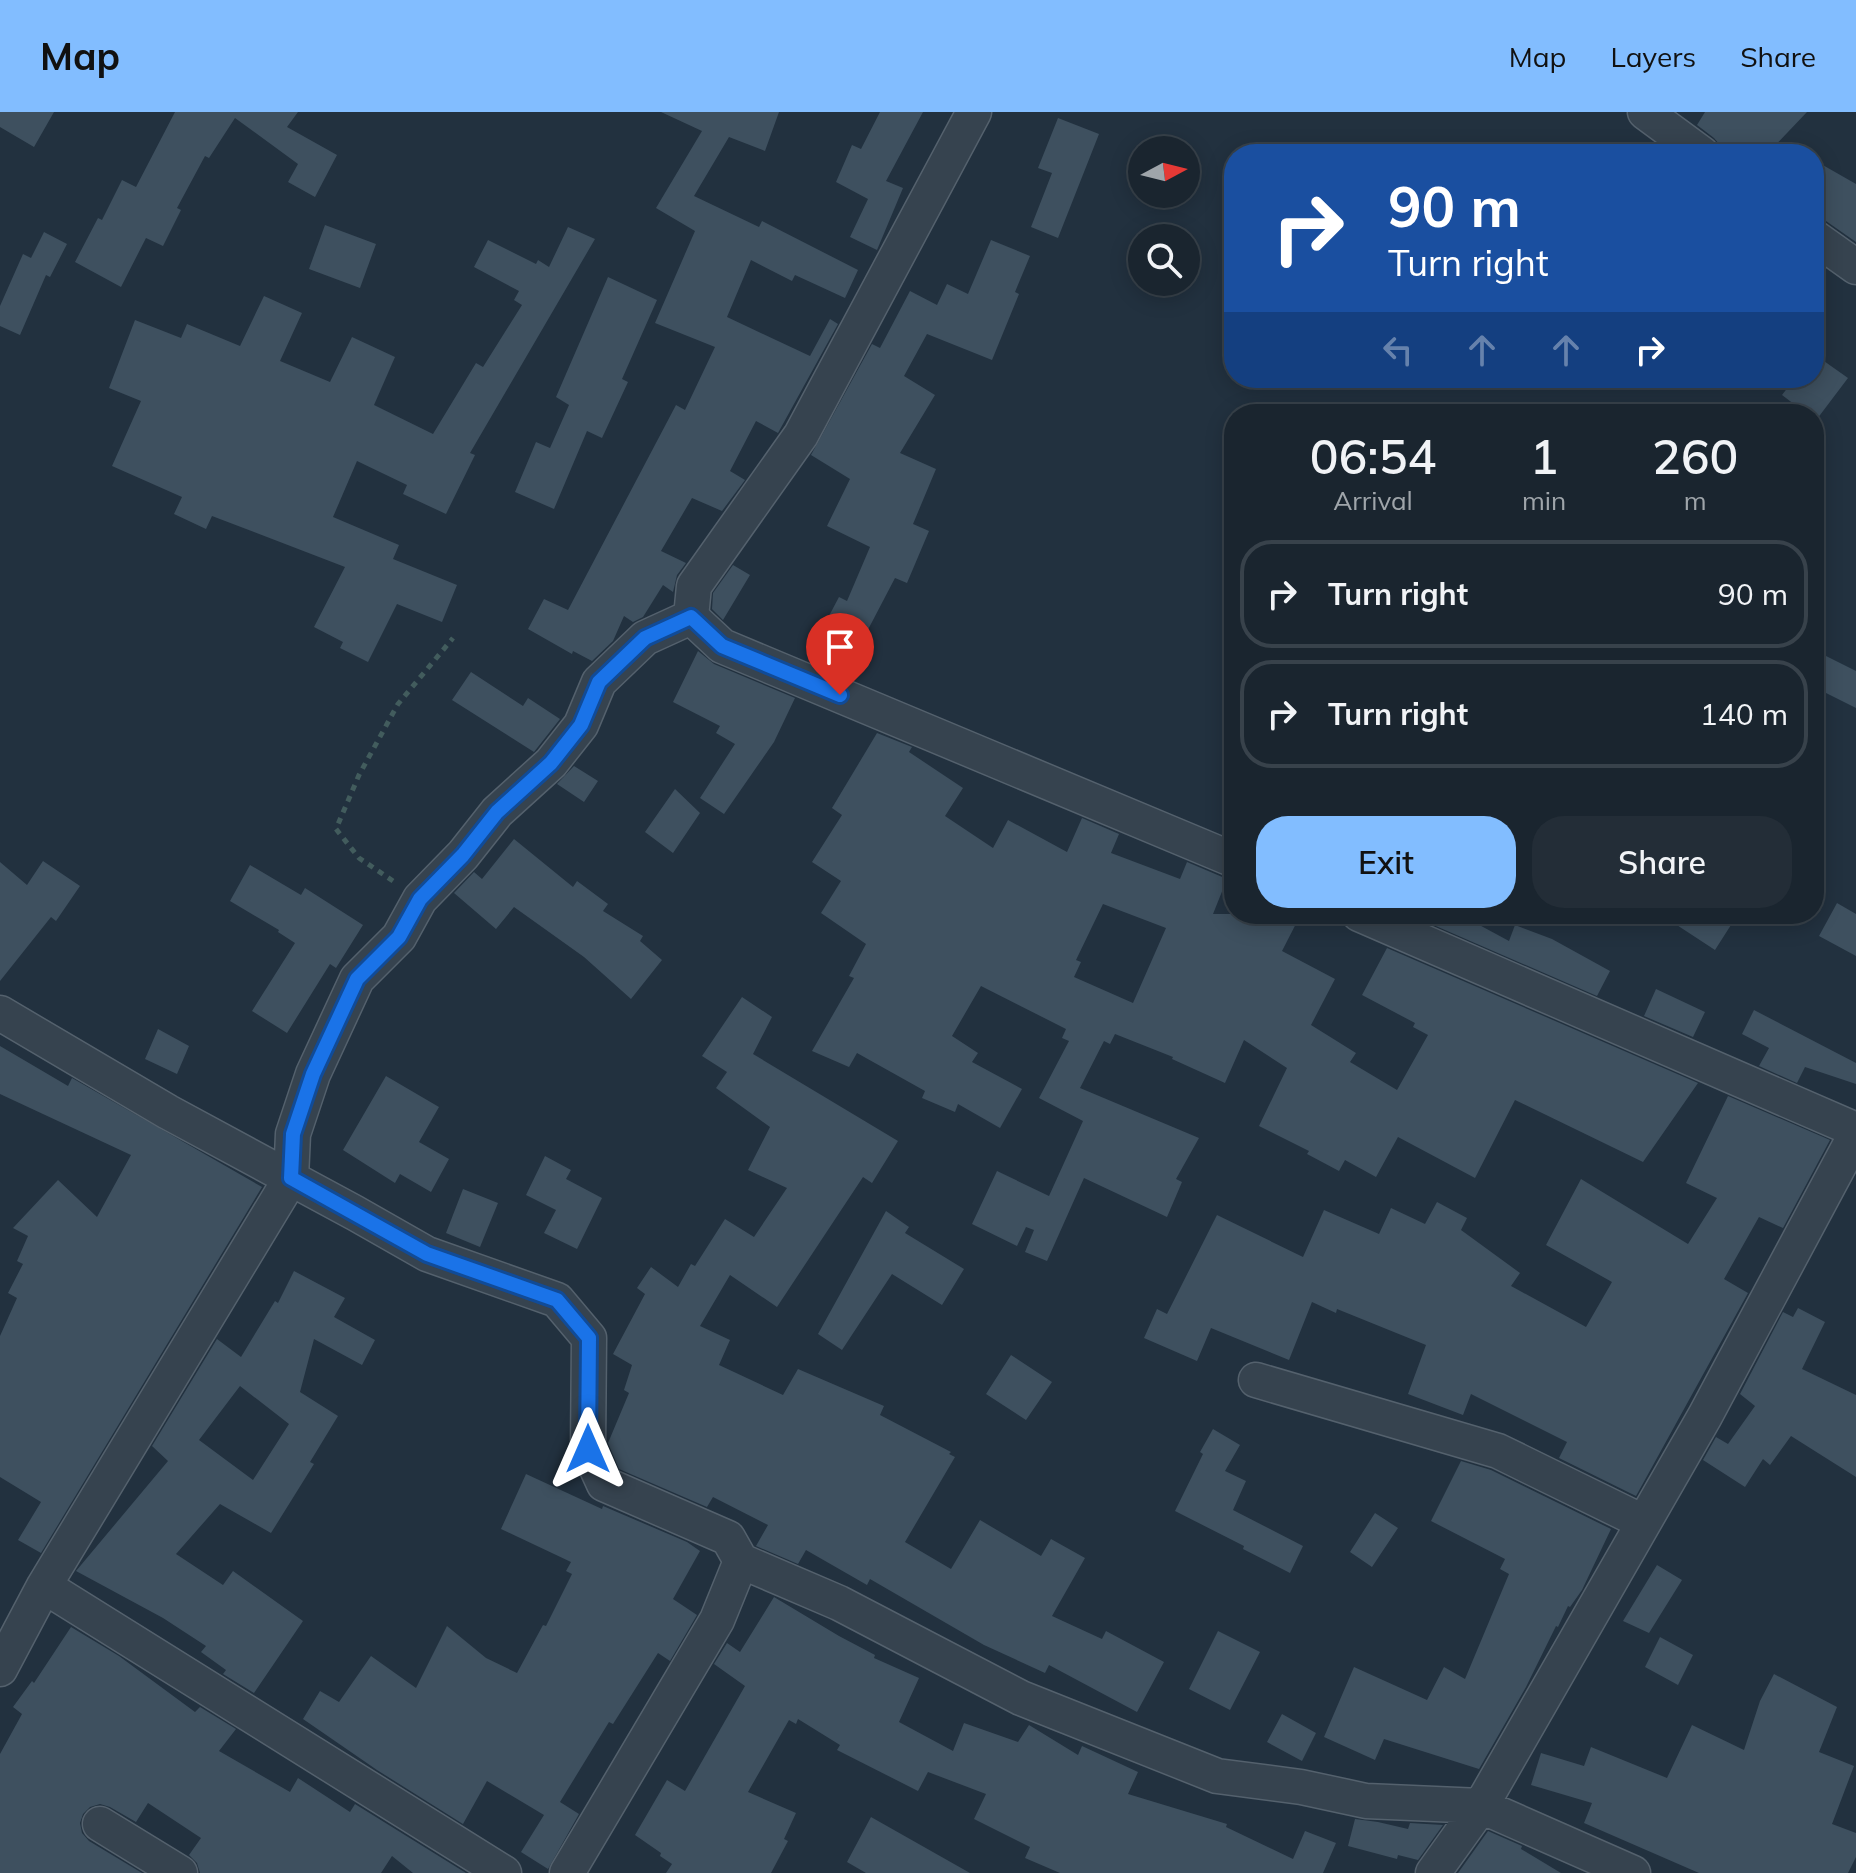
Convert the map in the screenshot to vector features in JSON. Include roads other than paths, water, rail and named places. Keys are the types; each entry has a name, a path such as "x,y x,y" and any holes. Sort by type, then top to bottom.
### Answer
{"street":[{"path":"691,617 694,586 801,435 974,112"},
{"path":"1645,112 1688,144"},
{"path":"1824,244 1856,267"},
{"path":"691,617 722,646 1224,856"},
{"path":"0,1669 44,1586 291,1178 293,1134 313,1074 357,979 399,937 420,899 463,855 497,812 551,763 581,725 599,682 645,638 691,617"},
{"path":"1382,924 1856,1132 1705,1416 1481,1806 1433,1873"},
{"path":"0,1013 168,1112 427,1254 557,1300 589,1338 588,1449 604,1484 728,1538 741,1561 839,1603 1021,1698 1217,1776 1301,1787 1366,1801 1481,1806 1633,1873"},
{"path":"1256,1380 1498,1451 1643,1522"},
{"path":"567,1873 717,1620 741,1561"},
{"path":"44,1586 504,1873"},
{"path":"100,1824 180,1873"}]}
